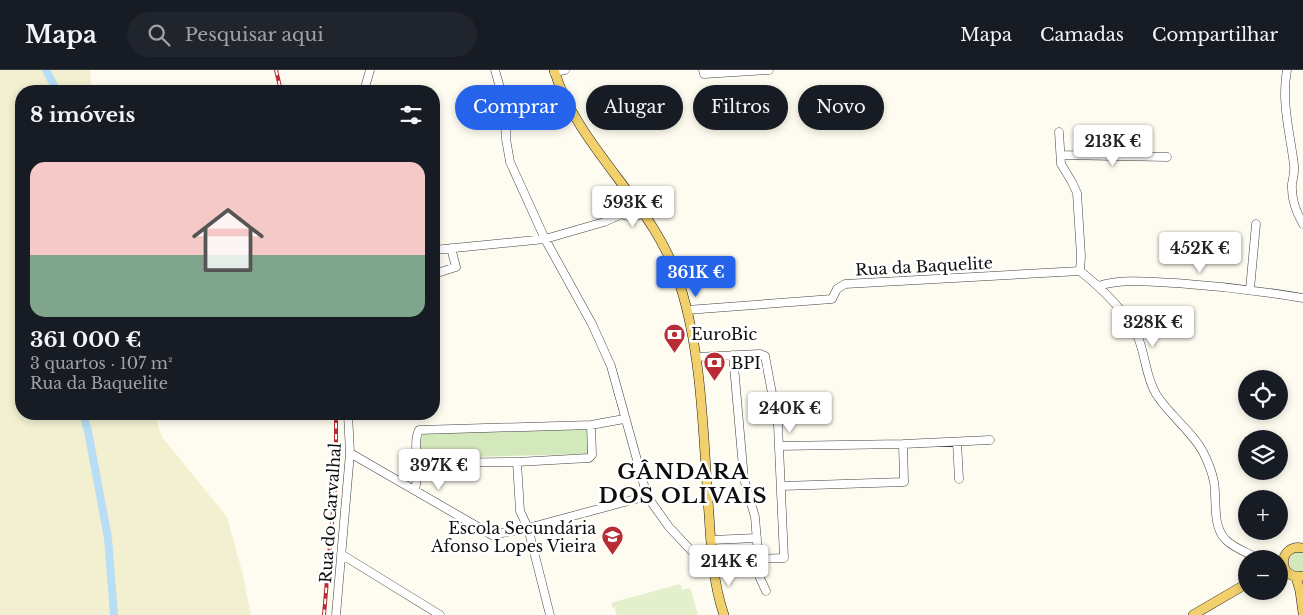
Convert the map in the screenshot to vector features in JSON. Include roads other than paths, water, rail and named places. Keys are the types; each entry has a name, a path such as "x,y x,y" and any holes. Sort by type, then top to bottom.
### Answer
{"main road":[{"path":"554,71 564,97 577,120 653,227 669,255 680,284 696,356 713,565 724,615"},
{"path":"1288,551 1293,548 1303,548"},
{"path":"1299,577 1303,613"},
{"path":"1193,615 1238,589"}],"street":[{"path":"366,85 370,70"},
{"path":"495,70 506,109 506,139 510,162 545,239 588,316 611,366 624,419 647,496 669,527 694,554 704,564 713,565"},
{"path":"554,71 565,70"},
{"path":"704,75 769,70"},
{"path":"1287,70 1284,83 1284,102 1294,168 1292,194 1293,202 1303,224"},
{"path":"1059,132 1061,164 1077,193 1081,256 1080,271 1114,302 1136,333 1140,340 1150,383 1159,399 1201,449 1213,479 1220,532 1228,542 1243,550"},
{"path":"1061,155 1167,157"},
{"path":"622,214 624,203 631,195"},
{"path":"440,249 545,239 604,222 622,214 634,217 644,213"},
{"path":"1250,289 1256,224"},
{"path":"440,272 456,267 451,248"},
{"name":"Rua da Baquelite","path":"687,310 832,299 837,289 845,284 1080,271"},
{"path":"1098,286 1131,281 1250,289 1303,298"},
{"path":"733,354 744,479 754,508 760,578 766,591"},
{"path":"696,356 733,354 760,354 765,356 778,425 784,558 758,559"},
{"path":"414,490 420,463 417,434 419,430 591,425 624,419"},
{"name":"Rua do Carvalhal","path":"336,615 350,453 348,420"},
{"path":"420,463 517,462 591,457 591,425"},
{"path":"779,446 903,444 990,440"},
{"path":"958,442 959,478"},
{"path":"782,486 904,482 903,444"},
{"path":"350,453 492,535 528,528 647,496"},
{"path":"517,462 520,510 528,528 550,615"},
{"path":"711,540 757,538"},
{"path":"342,554 440,615"}],"waterway":[{"path":"46,70 54,85"},
{"path":"85,420 108,538 114,615"}],"railway":[{"path":"276,70 280,85"},
{"path":"324,615 336,475 336,420"}],"place":[{"name":"EuroBic","path":"675,353"},
{"name":"BPI","path":"715,382"},
{"name":"Escola Secundária Afonso Lopes Vieira","path":"612,556"}],"district":[{"name":"GÂNDARA DOS OLIVAIS","path":"683,484"}]}
